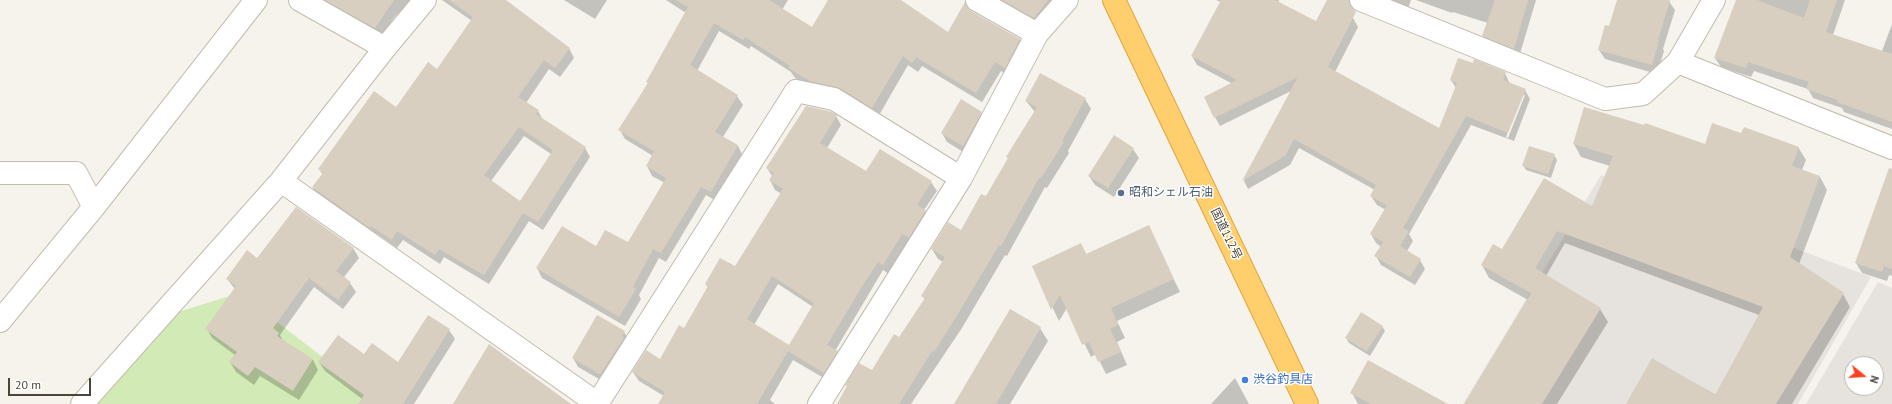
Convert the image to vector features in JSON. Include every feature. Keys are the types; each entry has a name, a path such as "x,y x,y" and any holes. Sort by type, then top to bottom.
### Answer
{"highway":[{"name":"国道112号","path":"1114,0 1307,404"}],"street":[{"path":"0,321 94,207 256,0"},
{"path":"300,0 385,48"},
{"path":"82,404 281,181 385,48 425,0"},
{"path":"977,0 1038,34"},
{"path":"819,404 961,178 1038,34 1067,0"},
{"path":"1361,0 1605,99 1643,94 1678,62 1714,0"},
{"path":"1678,62 1892,148"},
{"path":"281,181 598,404 796,91 834,99 961,178"},
{"path":"0,173 76,172 94,207"}],"shaded area":[{"path":"1601,175 1871,277 1798,404 1463,404"},
{"path":"1878,282 1892,288 1892,404 1806,404"}],"green space":[{"path":"239,293 384,404 85,404 149,321"}],"building":[{"path":"325,0 394,0 375,28"},
{"path":"449,0 506,0 570,48 555,68 544,60 518,97 539,110 536,114 586,147 538,222 523,213 484,275 439,249 435,255 397,231 392,240 371,226 370,228 312,187 323,173 318,169 374,91 396,107 428,62 437,69 473,17","holes":["519,127 553,150 520,201 484,175"]},
{"path":"676,0 769,0 812,27 828,0 901,0 948,32 965,2 971,11 1020,39 1005,68 995,62 976,93 916,57 912,63 903,56 872,108 840,88 810,81 788,68 790,66 745,37 743,40 714,23 690,65 738,95 715,132 738,145 711,192 701,187 661,253 653,249 633,287 636,289 619,317 536,268 562,226 596,246 605,230 628,242 666,178 646,166 654,151 618,130 648,83 646,82 688,7"},
{"path":"1002,0 1048,0 1034,18"},
{"path":"1221,0 1275,0 1316,21 1327,0 1349,0 1351,7 1356,12 1328,67 1439,128 1457,83 1450,80 1458,58 1473,63 1474,59 1506,72 1503,80 1526,89 1508,133 1466,116 1403,228 1409,231 1400,246 1421,259 1410,277 1374,256 1383,242 1370,234 1387,205 1370,196 1376,185 1294,139 1285,156 1242,181 1298,77 1214,118 1204,97 1237,80 1191,56"},
{"path":"1495,0 1528,0 1514,49 1482,36"},
{"path":"1617,0 1670,0 1652,65 1598,50 1605,25 1609,26"},
{"path":"1736,0 1757,0 1804,18 1810,0 1837,0 1826,32 1892,54 1892,122 1806,89 1809,82 1748,62 1746,68 1714,58"},
{"path":"1040,73 1086,98 1062,141 1064,142 1041,178 1039,178 1001,246 999,245 934,352 932,351 899,404 837,404 847,386 845,385 859,363 872,370 894,334 899,337 925,298 921,296 945,257 931,249 948,222 961,230 981,194 986,196 1008,158 1006,157 1037,107 1025,101"},
{"path":"961,99 982,112 963,146 941,133"},
{"path":"806,106 829,111 837,115 820,143 866,171 880,149 932,181 917,205 926,210 909,237 902,234 883,265 878,262 827,345 838,351 824,373 788,351 757,404 658,404 665,392 632,372 646,350 660,359 679,325 684,328 708,286 705,284 720,258 735,266 783,189 769,180 774,173 766,168","holes":["772,276 814,303 789,345 747,319"]},
{"path":"1584,107 1644,125 1645,123 1705,144 1712,123 1741,133 1744,127 1799,147 1792,166 1820,176 1790,257 1844,293 1776,404 1626,404 1652,358 1715,395 1763,307 1557,231 1535,268 1601,308 1542,404 1464,404 1531,293 1481,265 1493,244 1502,249 1544,178 1592,206 1613,156 1573,144"},
{"path":"1114,135 1134,148 1108,188 1088,176"},
{"path":"1529,146 1555,154 1548,174 1522,166"},
{"path":"1889,168 1892,169 1892,269 1884,266 1882,272 1855,263"},
{"path":"296,207 354,248 336,271 351,282 338,300 309,278 273,328 279,333 277,336 313,359 293,391 255,367 248,376 229,362 237,352 205,329 236,286 226,279 247,250 257,258"},
{"path":"1149,225 1174,279 1111,308 1118,325 1110,329 1121,352 1098,362 1089,342 1082,345 1060,295 1051,310 1032,266 1081,243 1086,254"},
{"path":"1010,309 1041,327 996,404 954,404"},
{"path":"1361,312 1383,326 1367,351 1345,338"},
{"path":"428,315 450,329 403,404 358,404 364,395 318,362 338,335 364,354 372,343 398,362"},
{"path":"597,315 625,331 622,336 624,338 600,374 572,358"},
{"path":"489,344 508,358 571,404 453,404"},
{"path":"1368,360 1448,404 1371,404 1350,393"}],"place":[{"name":"昭和シェル石油","path":"1121,193"},
{"name":"渋谷釣具店","path":"1245,380"}]}
